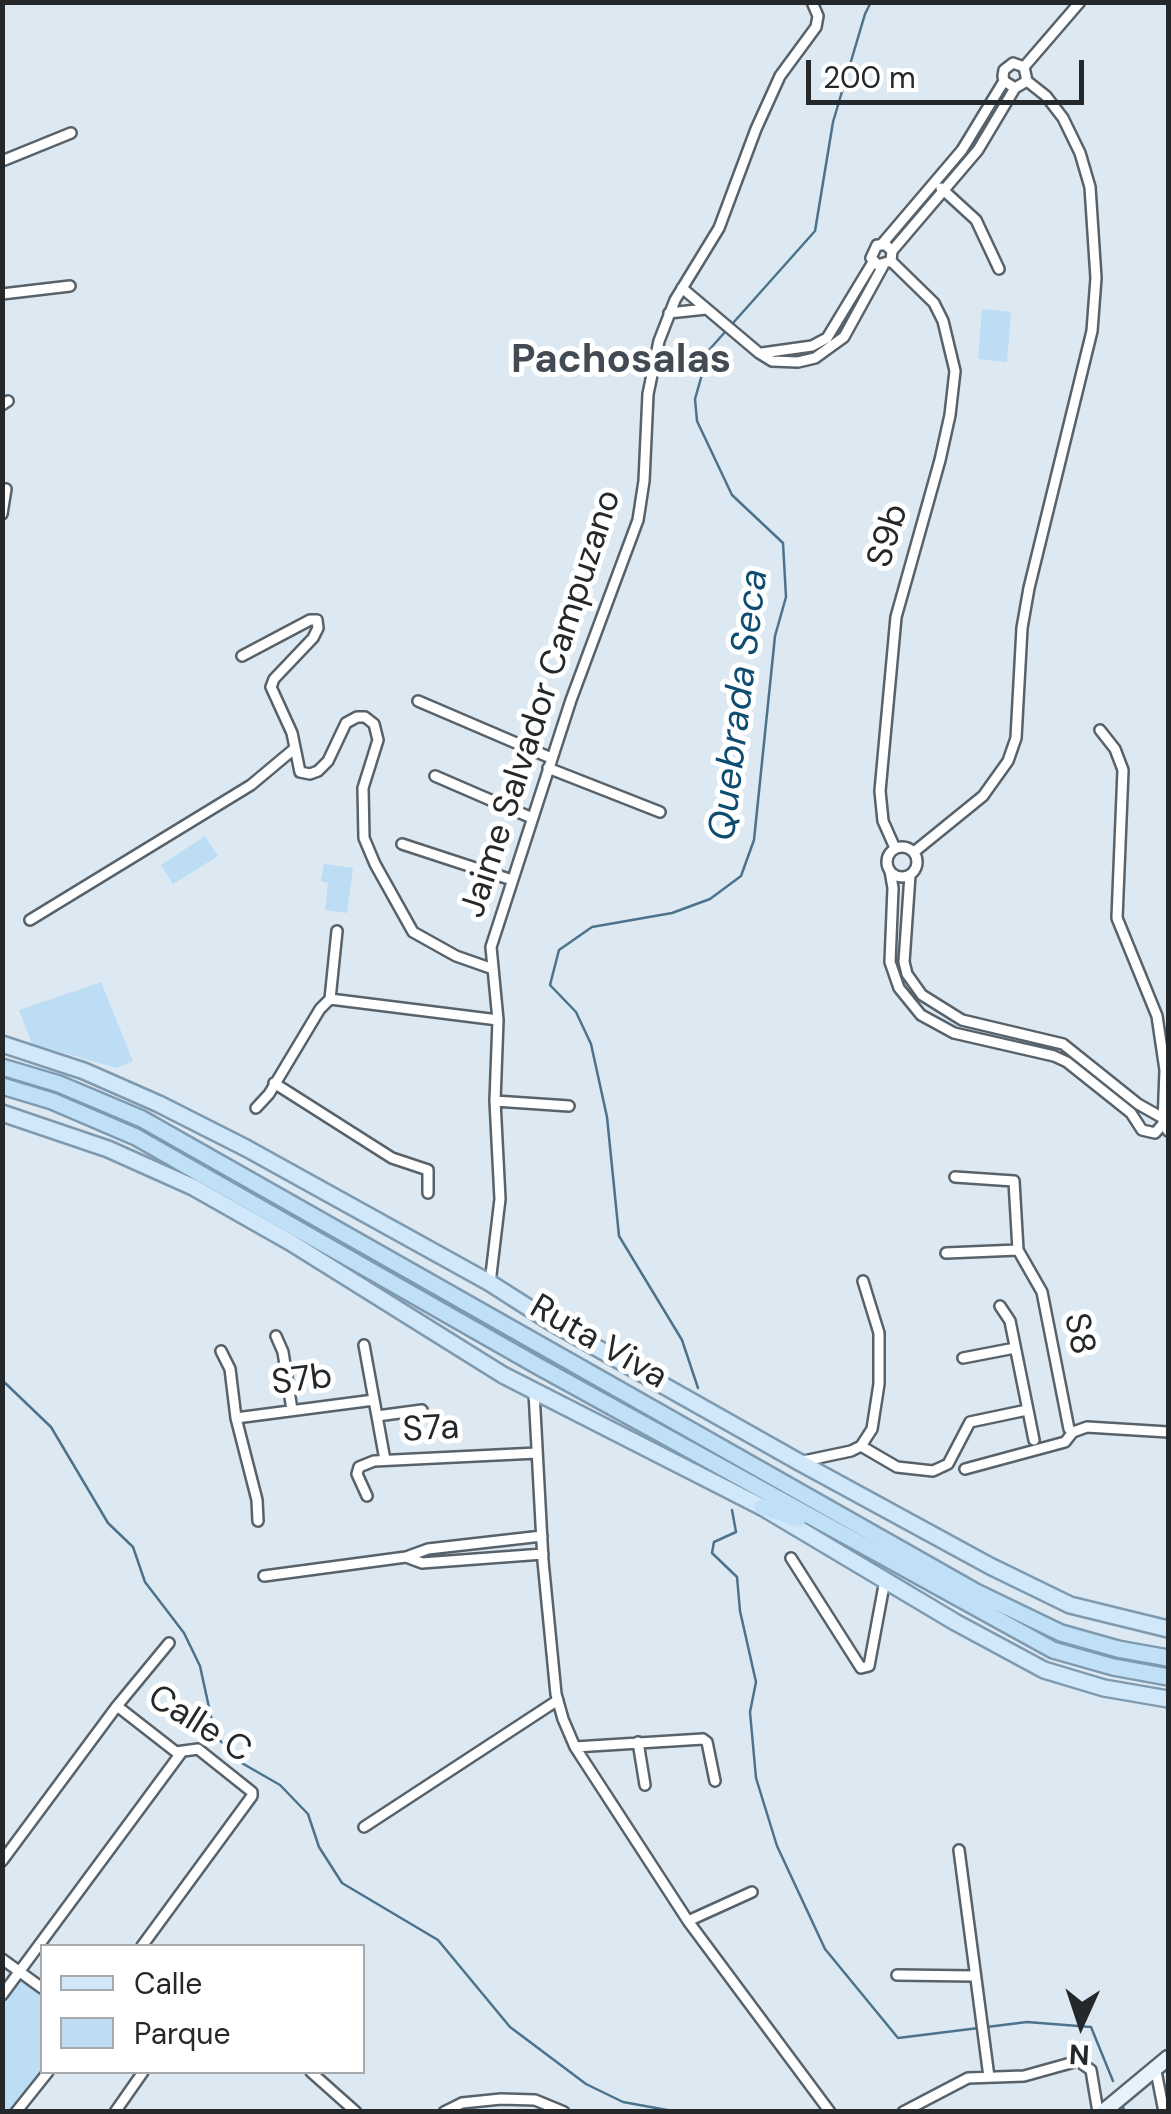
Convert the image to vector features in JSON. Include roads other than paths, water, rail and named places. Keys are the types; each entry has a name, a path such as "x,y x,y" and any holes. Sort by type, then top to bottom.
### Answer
{"highway":[{"name":"Ruta Viva","path":"2,1066 59,1084 142,1119 976,1592 1061,1632 1118,1649 1168,1658"},
{"name":"Ruta Viva","path":"2,1086 136,1137 835,1532 1053,1650 1168,1677"},
{"path":"762,1507 835,1532"}],"main road":[{"name":"Ruta Viva","path":"2,1044 160,1104 246,1148 490,1282 551,1322 798,1462 990,1566 1070,1605 1168,1629"},
{"name":"Ruta Viva","path":"2,1113 108,1150 192,1187 290,1242 534,1392 762,1507 1044,1670 1104,1688 1168,1699"},
{"path":"1101,2112 1162,2062"}],"street":[{"name":"Jaime Salvador Campuzano","path":"490,1282 500,1199 495,1101 498,1020 492,947 550,763 638,520 648,394 659,341 682,288 720,228 780,76 816,27 818,16 812,2"},
{"path":"1024,67 1080,2"},
{"path":"885,260 871,252 962,150 1004,81 1004,70 1013,63 1024,67"},
{"path":"914,852 983,796 1008,761 1016,738 1022,628 1029,588 1092,332 1096,278 1090,187 1080,153 1063,118 1046,96 1027,81 1024,67"},
{"path":"1004,81 1015,88"},
{"path":"682,288 772,361 798,362 831,349 844,337 885,260 978,150 1015,88 1027,81"},
{"path":"2,161 71,133"},
{"path":"936,182 976,220 999,269"},
{"name":"S9b","path":"882,244 885,260 934,303 943,321 955,372 940,460 896,616 880,791 883,820 895,848"},
{"path":"2,294 70,286"},
{"path":"670,313 709,311"},
{"path":"2,514 6,489"},
{"path":"242,656 310,620 317,620 314,638 274,679 272,687 292,733 300,772 310,774 328,761 346,723 357,716 374,724 378,740 364,788 364,838 376,864 413,932 456,956 493,970"},
{"path":"418,701 660,812"},
{"path":"1100,730 1115,750 1123,770 1117,918 1157,1016 1166,1089 1164,1125 1155,1132 1142,1130 1131,1113 1074,1065 1054,1056 954,1033 921,1015 899,988 890,962 894,888 886,861 895,848 908,848 918,862 910,875 904,962 907,974 922,995 962,1020 1063,1044 1164,1125"},
{"path":"30,920 252,785 294,750"},
{"path":"435,776 532,818"},
{"path":"402,844 512,880"},
{"path":"890,872 899,877 910,875"},
{"path":"256,1108 320,1008 330,999 338,931"},
{"path":"330,999 498,1020"},
{"path":"274,1083 392,1158 428,1170 428,1192"},
{"path":"495,1101 569,1106"},
{"name":"S8","path":"955,1177 1014,1180 1018,1250 1042,1292 1069,1429 1073,1432"},
{"path":"946,1253 1018,1250"},
{"path":"798,1462 861,1446 872,1430 879,1384 879,1334 863,1281"},
{"path":"1000,1306 1010,1321 1034,1440"},
{"path":"276,1336 283,1352 292,1410"},
{"name":"S7a","path":"364,1345 386,1460 537,1453"},
{"path":"963,1358 1015,1348"},
{"path":"221,1351 230,1368 236,1418 257,1500 258,1521"},
{"path":"534,1392 543,1554 558,1700 575,1747 688,1921 830,2112"},
{"name":"S7b","path":"236,1418 374,1400"},
{"path":"377,1416 422,1410"},
{"path":"861,1446 897,1467 932,1471 948,1464 970,1422 1027,1410"},
{"path":"965,1469 1065,1442 1073,1432 1087,1427 1168,1432"},
{"path":"367,1496 360,1483 359,1467 386,1460"},
{"path":"264,1576 406,1557 428,1548 542,1536"},
{"path":"406,1557 422,1563 543,1554"},
{"path":"792,1558 861,1668 870,1666 886,1580"},
{"path":"2,1862 117,1706 169,1643"},
{"path":"364,1826 558,1700"},
{"name":"Calle C","path":"117,1706 180,1753 198,1749 252,1792 143,1944"},
{"path":"575,1747 705,1740 716,1781"},
{"path":"638,1742 645,1785"},
{"path":"40,1944 180,1753"},
{"path":"959,1850 989,2077"},
{"path":"688,1921 752,1892"},
{"path":"2,1995 40,1945"},
{"path":"2,1959 40,1987"},
{"path":"897,1974 974,1976"},
{"path":"1162,2062 1164,2112"},
{"path":"903,2112 962,2080 1024,2076 1063,2064 1084,2063 1093,2074 1101,2112"},
{"path":"16,2112 46,2074"},
{"path":"114,2112 142,2074"},
{"path":"313,2074 356,2112"},
{"path":"444,2112 462,2103 502,2099 535,2100 564,2112"}],"waterway":[{"name":"Quebrada Seca","path":"698,1388 682,1340 619,1236 607,1117 591,1044 576,1012 550,985 559,950 592,927 672,913 710,899 741,876 754,840 775,636 786,597 783,543 732,495 697,421 695,399 709,350 815,231 833,122 871,2"},
{"path":"2,1380 51,1427 108,1523 133,1547 145,1582 184,1633 200,1666 215,1735 240,1762 280,1785 308,1814 319,1847 342,1883 438,1940 510,2027 586,2084 623,2102 678,2112"},
{"name":"Quebrada Seca","path":"732,1510 736,1532 714,1542 712,1553 737,1577 740,1611 756,1682 750,1712 756,1778 777,1846 825,1949 898,2038 1027,2022 1091,2027 1113,2081"},
{"name":"Quebrada Seca","path":"1122,2105 1125,2112"}],"district":[{"name":"Pachosalas","path":"621,362"}]}
